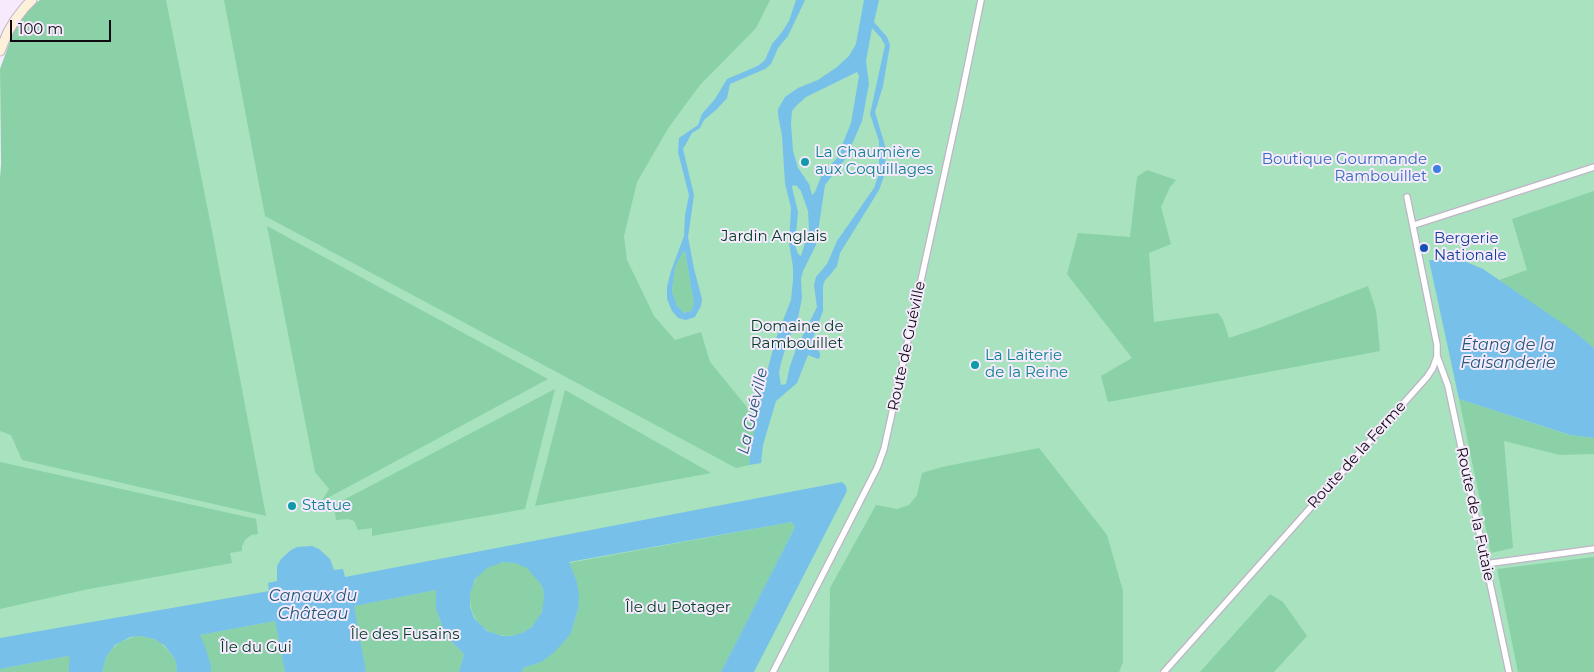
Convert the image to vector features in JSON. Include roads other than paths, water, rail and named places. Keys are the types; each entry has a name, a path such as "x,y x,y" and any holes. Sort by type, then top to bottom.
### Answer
{"main road":[{"path":"0,51 15,20 32,0"}],"street":[{"name":"Route de Guéville","path":"773,672 877,468 884,449 981,0"},
{"path":"1414,225 1594,167"},
{"path":"1407,197 1437,345 1437,356"},
{"name":"Route de la Futaie","path":"1437,356 1448,386 1509,672"},
{"name":"Route de la Ferme","path":"1164,672 1427,377 1433,368 1437,356"},
{"path":"1485,564 1594,549"}],"water":[{"path":"796,0 805,0 788,36 778,48 771,64 765,69 730,84 727,98 704,120 700,128 692,133 683,149 694,195 688,237 702,299 701,306 695,317 686,320 678,318 672,311 667,299 667,287 684,236 685,215 689,195 678,152 679,138 698,125 702,114 715,99 727,79 759,65 765,60 772,44 789,21","holes":["685,251 694,304 691,311 684,313 677,306 672,291 675,267"]},
{"path":"864,0 879,0 874,22 887,37 890,45 883,86 875,112 886,149 885,173 879,190 840,253 837,266 825,280 823,286 823,311 810,346 817,348 820,357 818,359 808,355 797,383 776,401 763,445 761,463 749,465 750,449 760,400 775,341 791,300 793,280 789,243 791,208 785,183 778,109 785,97 798,88 818,80 837,67 849,56 856,44","holes":["872,28 885,45 870,114 879,141 879,174 874,188 837,241 827,264 816,277 814,285 817,307 796,349 786,384 781,385 779,373 781,363 798,318 802,298 801,279 816,245 825,185 846,158 862,121 869,84 866,61","857,72 859,76 851,123 837,158 822,174 812,195 809,184 798,168 793,151 792,111 806,97","793,185 797,186 801,191 808,211 809,230 801,256 798,254 795,245 798,212"]},
{"name":"Étang de la Faisanderie","path":"1457,258 1483,269 1572,330 1594,348 1594,438 1570,435 1459,399 1429,260"},
{"name":"Canaux du Château","path":"842,482 846,486 847,491 754,672 721,672 795,527 792,522 569,562 577,582 579,597 578,609 571,633 552,654 541,662 523,668 522,672 459,672 464,654 451,641 442,626 436,608 436,590 354,606 366,672 285,672 275,621 200,635 206,649 211,672 177,672 176,662 164,645 154,639 141,636 130,637 115,645 106,657 102,672 69,672 70,658 68,656 0,669 0,638 269,591 268,583 277,581 277,566 281,559 297,547 312,546 319,549 330,559 334,570 343,569 345,577","holes":["503,562 515,563 527,568 540,583 544,597 542,612 532,627 522,633 502,636 487,631 474,618 470,607 470,594 475,579 487,568"]}],"place":[{"name":"La Chaumière aux Coquillages","path":"805,162"},
{"name":"Boutique Gourmande Rambouillet","path":"1437,169"},
{"name":"Bergerie Nationale","path":"1424,248"},
{"name":"La Laiterie de la Reine","path":"975,365"},
{"name":"Statue","path":"292,506"}],"park label":[{"name":"Jardin Anglais","path":"774,237"},
{"name":"Domaine de Rambouillet","path":"797,336"},
{"name":"Île du Potager","path":"678,608"},
{"name":"Île des Fusains","path":"405,635"},
{"name":"Île du Gui","path":"256,648"}],"water label":[{"name":"La Guéville","path":"753,411"}]}
